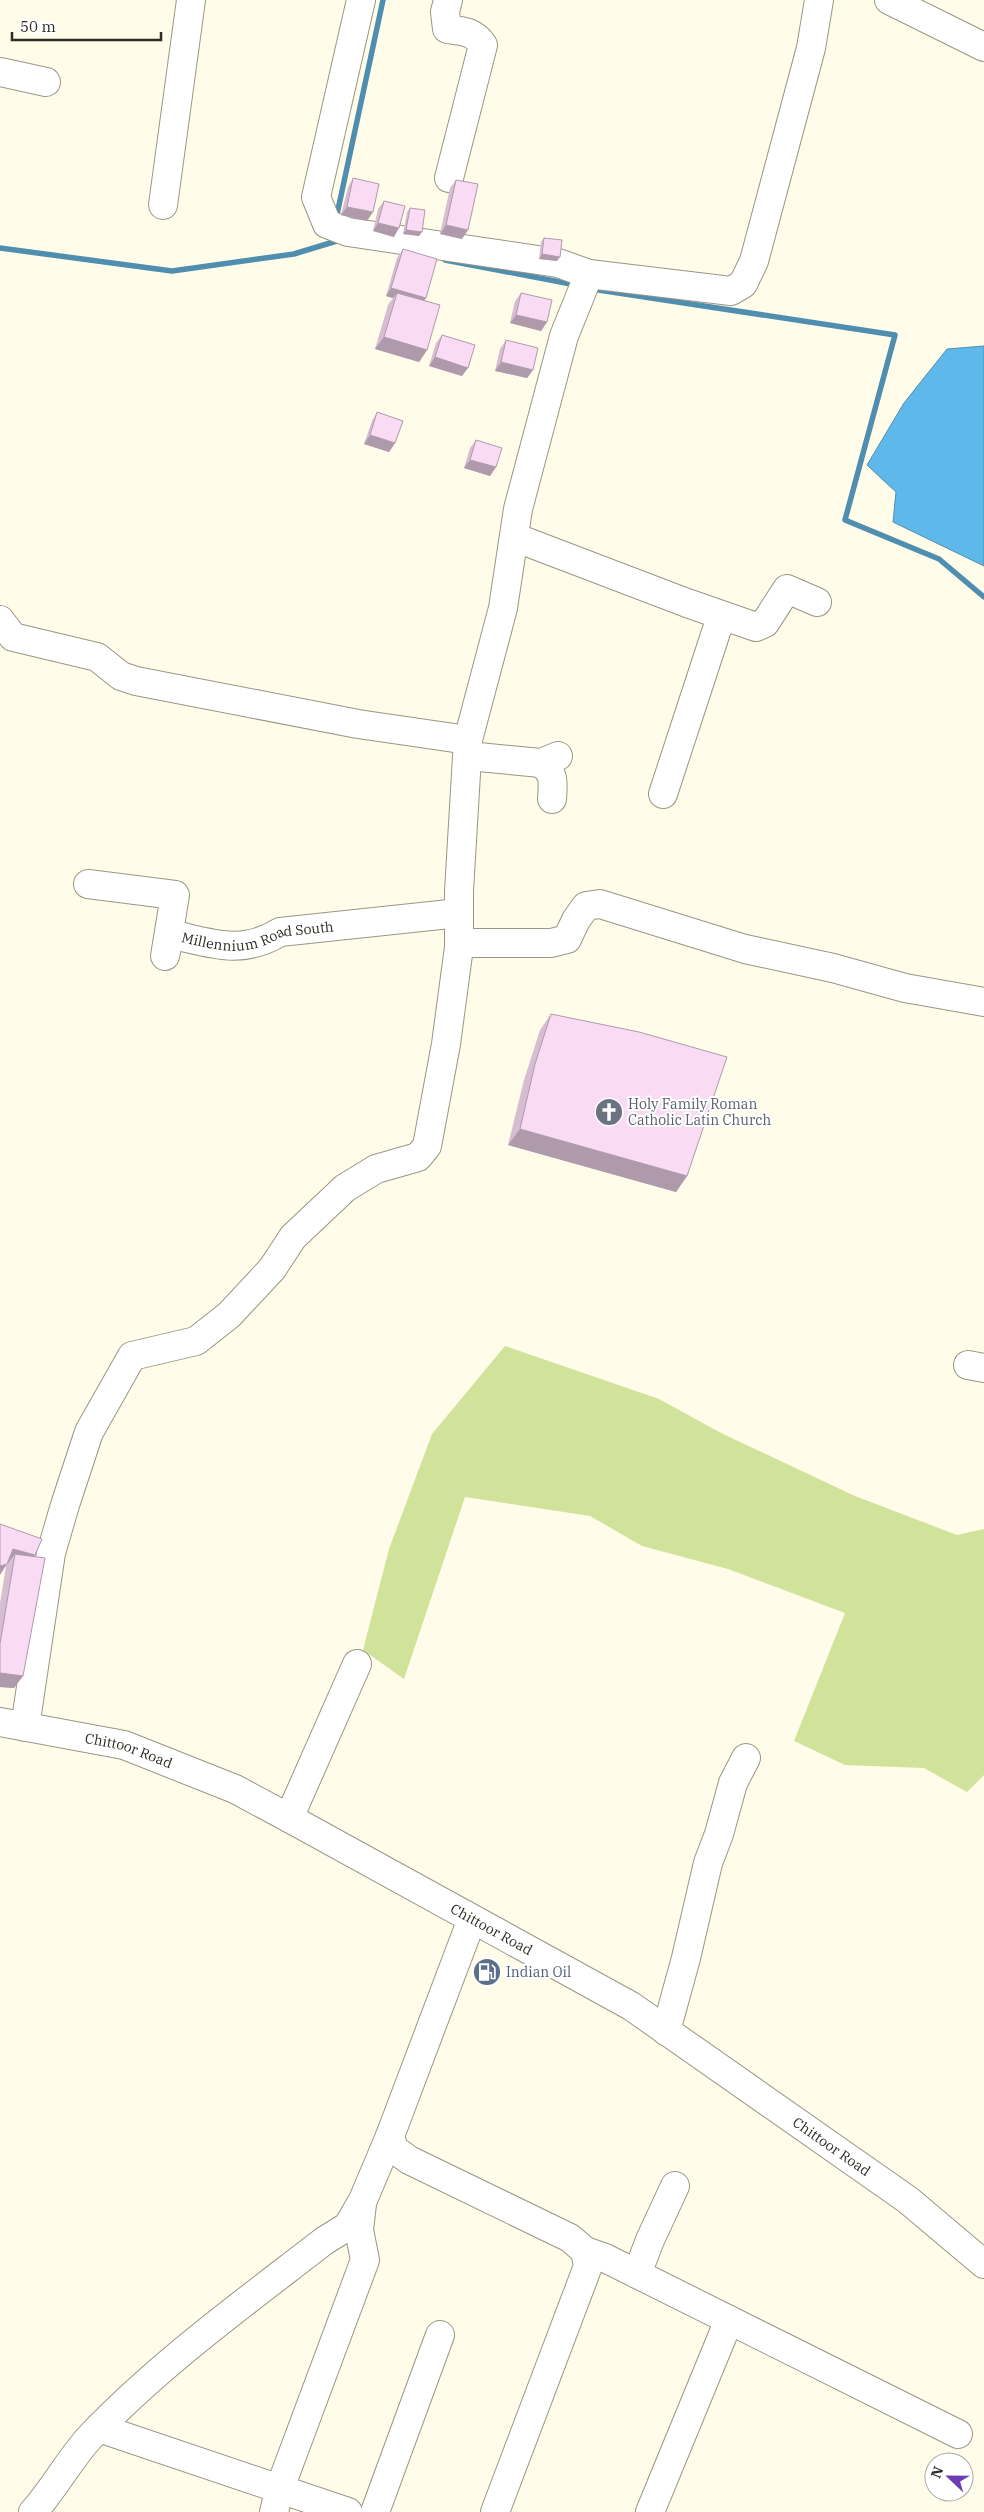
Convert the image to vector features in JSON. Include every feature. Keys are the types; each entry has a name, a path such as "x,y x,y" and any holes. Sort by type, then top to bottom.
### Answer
{"street":[{"path":"163,205 191,0"},
{"path":"361,0 316,197 327,224 348,232 558,263 589,274 731,291 743,284 754,261 811,48 819,0"},
{"path":"448,0 444,12 447,29 468,32 478,38 483,44 449,178"},
{"path":"889,0 984,47"},
{"path":"0,72 46,82"},
{"path":"13,1724 41,1546 65,1504 89,1432 132,1356 196,1341 229,1315 272,1269 293,1237 345,1188 376,1169 418,1157 427,1146 446,1044 459,943 468,748 503,608 518,510 564,336 589,274"},
{"path":"514,536 725,617 756,627 765,623 787,590 817,602"},
{"path":"663,794 717,629 725,617"},
{"path":"0,620 13,637 97,657 121,676 136,681 358,724 468,748 550,760 550,769 553,777 552,799"},
{"name":"Millennium Road South","path":"88,884 174,895 165,956 170,934 230,948 266,941 280,932 459,913"},
{"path":"459,943 534,944 567,939 576,920 586,906 600,904 745,949 833,968 905,988 984,1002"},
{"path":"290,1818 357,1664"},
{"name":"Chittoor Road","path":"13,1724 124,1746 235,1789 631,2006 908,2200 984,2264"},
{"path":"666,2031 688,1950 708,1863 719,1834 733,1783 746,1758"},
{"path":"34,2512 99,2428 150,2378 324,2241 348,2226 363,2200 390,2136 472,1919"},
{"path":"390,2136 394,2149 410,2160 570,2238 585,2251 637,2274 958,2434"},
{"path":"637,2274 650,2240 675,2186"},
{"path":"277,2500 365,2260 359,2230 363,2200"},
{"path":"495,2512 588,2266 585,2251"},
{"path":"650,2512 730,2320"},
{"path":"376,2512 440,2335"},
{"path":"99,2428 277,2500 348,2512"}],"green space":[{"path":"505,1346 659,1399 721,1433 855,1496 957,1535 984,1529 984,1775 967,1792 924,1768 845,1765 794,1741 845,1613 728,1569 642,1546 590,1516 465,1497 404,1679 363,1650 389,1549 432,1434"}],"water":[{"path":"984,346 984,566 893,522 896,492 867,465 904,403 947,349"}],"building":[{"path":"353,178 379,184 373,212 347,207"},
{"path":"456,180 478,184 468,230 446,225"},
{"path":"384,201 405,206 399,228 378,223"},
{"path":"410,208 425,210 422,232 406,230"},
{"path":"544,238 562,240 560,257 542,254"},
{"path":"403,249 437,259 426,298 391,288"},
{"path":"397,293 440,305 427,350 384,337"},
{"path":"521,293 552,300 547,322 516,315"},
{"path":"442,335 475,345 468,368 435,357"},
{"path":"506,340 538,348 533,370 501,362"},
{"path":"377,412 403,421 395,443 370,435"},
{"path":"476,440 502,448 496,467 470,460"},
{"name":"Holy Family Roman Catholic Latin Church","path":"551,1014 639,1032 727,1057 687,1176 520,1129 535,1064"},
{"path":"0,1524 42,1539 35,1555 13,1549 7,1564 0,1566"},
{"path":"15,1554 45,1558 23,1676 0,1673 0,1644"}],"waterway":[{"path":"336,219 383,0"},
{"path":"0,248 172,271 294,254 340,240"},
{"path":"445,260 576,285"},
{"path":"592,289 895,335 845,520 939,559 984,597"}],"place":[{"name":"Holy Family Roman Catholic Latin Church","path":"609,1112"},
{"name":"Indian Oil","path":"487,1972"}]}
